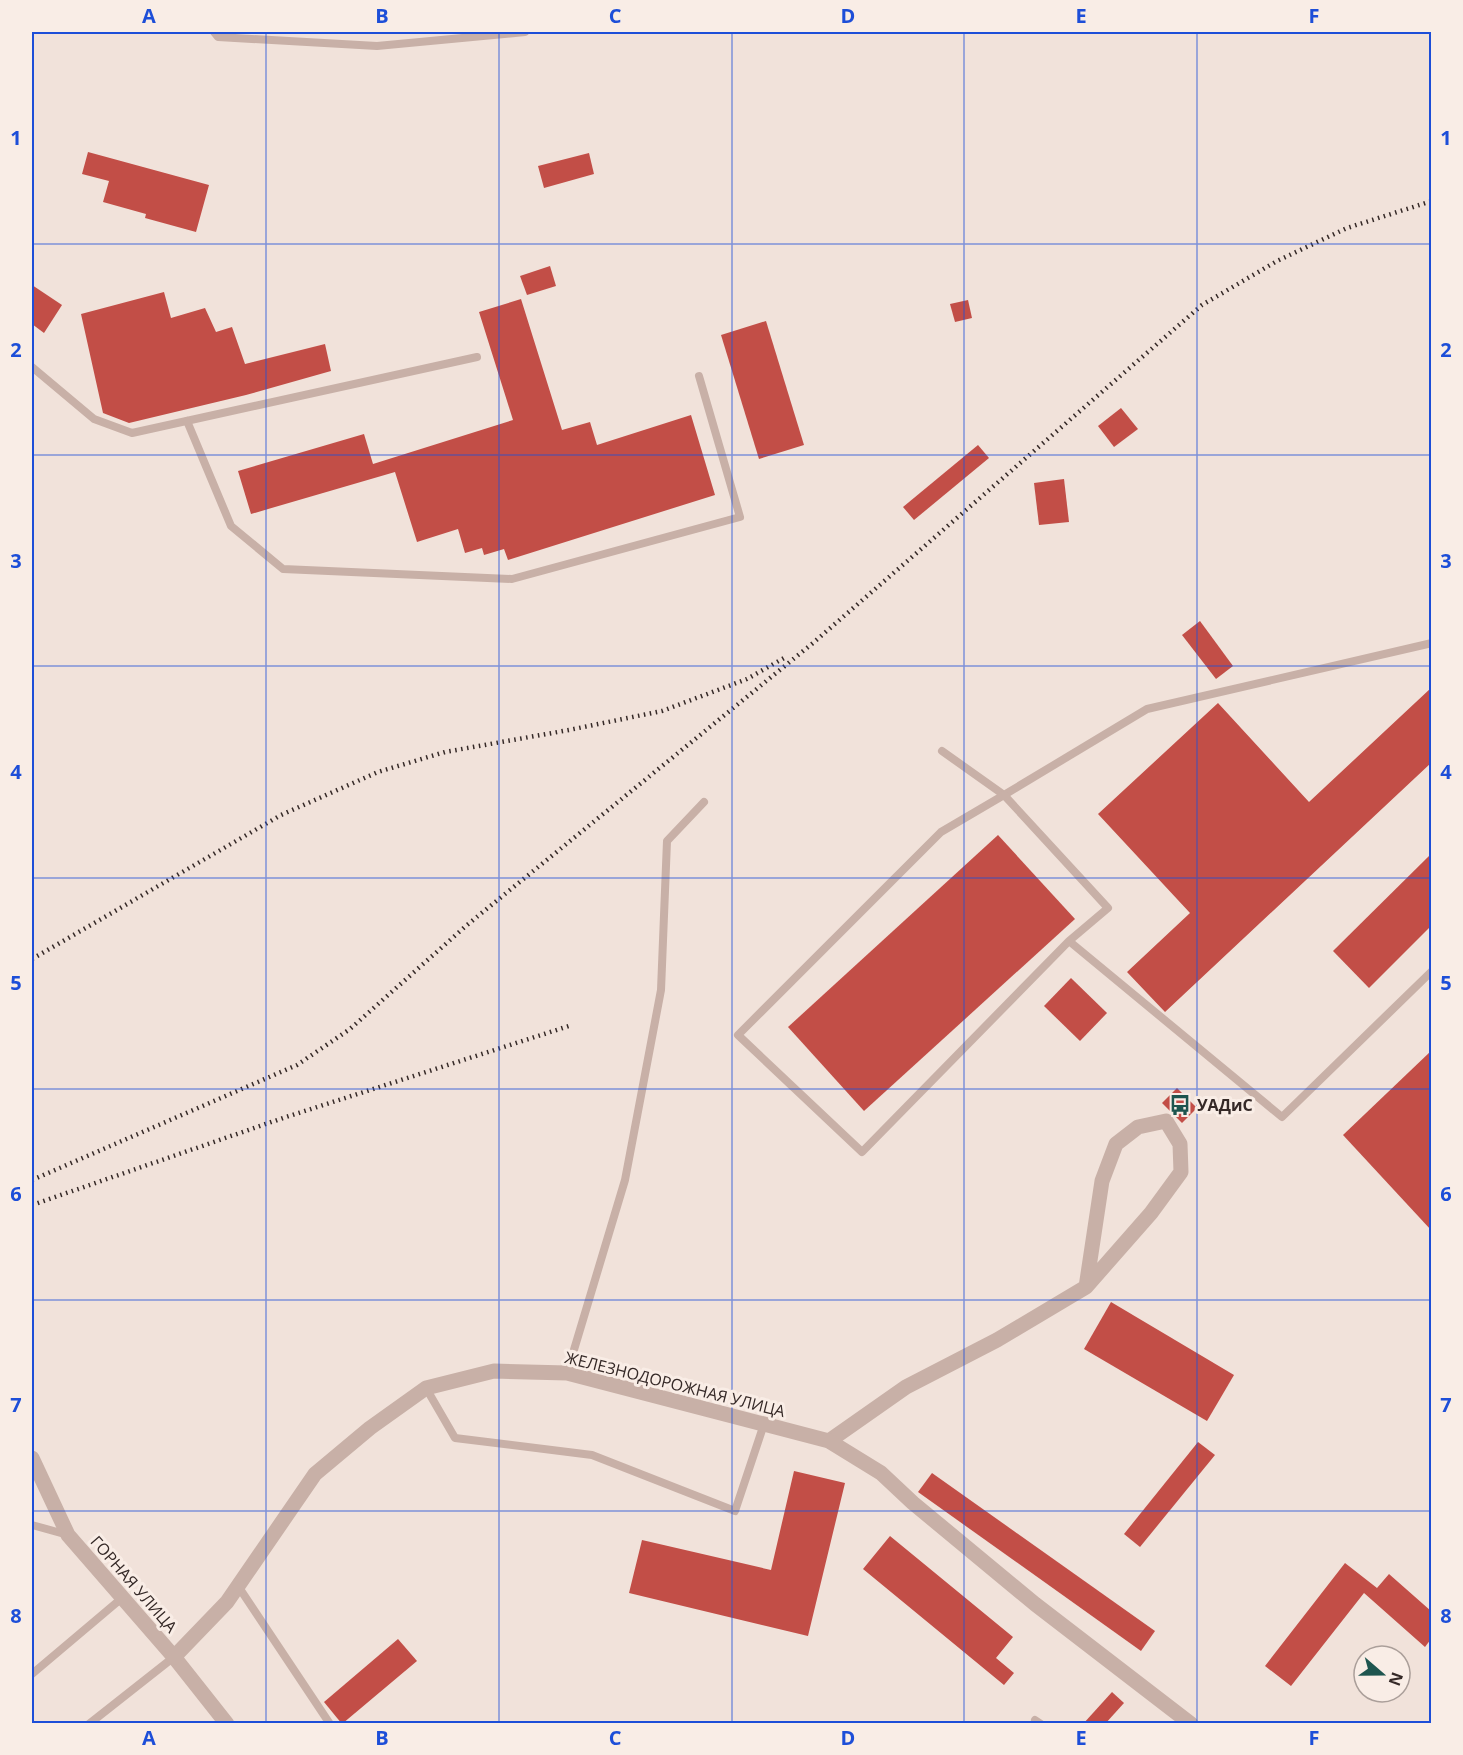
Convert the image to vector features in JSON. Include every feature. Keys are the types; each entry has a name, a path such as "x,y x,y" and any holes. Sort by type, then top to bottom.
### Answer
{"street":[{"path":"829,1441 906,1387 997,1340 1086,1287 1151,1214 1180,1172 1180,1144 1166,1121 1138,1127 1116,1144 1102,1181 1086,1287"},
{"name":"ЖЕЛЕЗНОДОРОЖНАЯ УЛИЦА","path":"174,1657 227,1602 315,1474 370,1428 426,1388 494,1371 567,1373 829,1441 880,1473 1035,1604 1191,1724"},
{"name":"ГОРНАЯ УЛИЦА","path":"32,1458 68,1535 174,1657 227,1724"}],"lane":[{"path":"214,32 218,37 377,46 525,32"},
{"path":"32,367 94,419 132,433 477,357"},
{"path":"188,421 231,526 283,569 512,579 740,517 699,376"},
{"path":"942,750 1004,795 1108,908 1069,941 862,1152 738,1035 941,832 1004,795 1147,709 1431,644"},
{"path":"567,1373 625,1180 659,1001 667,841 704,802"},
{"path":"1069,941 1282,1118 1431,971"},
{"path":"426,1388 455,1438 592,1455 735,1511 764,1424"},
{"path":"32,1525 68,1535"},
{"path":"238,1586 330,1724"},
{"path":"32,1674 122,1598"},
{"path":"88,1724 174,1657"}],"building":[{"path":"88,152 209,185 196,232 145,218 146,214 103,202 109,181 82,174"},
{"path":"589,153 594,174 544,188 538,166"},
{"path":"550,266 556,286 527,295 520,276"},
{"path":"32,285 62,305 44,333 32,324"},
{"path":"164,292 171,318 205,308 216,332 232,327 245,364 325,344 331,371 246,395 129,423 103,413 81,314"},
{"path":"521,299 562,430 590,422 597,445 691,415 715,495 508,560 504,549 484,555 482,548 465,553 458,529 417,542 395,472 251,514 238,471 364,434 373,464 513,420 479,312"},
{"path":"968,300 972,318 955,322 950,304"},
{"path":"766,321 804,445 759,459 721,335"},
{"path":"1121,408 1138,429 1114,447 1098,426"},
{"path":"978,445 989,458 914,520 903,507"},
{"path":"1064,479 1069,522 1039,525 1034,483"},
{"path":"1200,621 1233,666 1216,679 1182,635"},
{"path":"1431,688 1431,763 1165,1012 1127,972 1190,913 1098,814 1218,703 1309,802"},
{"path":"998,835 1075,919 864,1111 788,1027"},
{"path":"1431,854 1431,926 1369,988 1333,951"},
{"path":"1071,978 1107,1013 1080,1041 1044,1006"},
{"path":"1431,1051 1431,1230 1343,1135"},
{"path":"1177,1088 1197,1108 1182,1123 1162,1103"},
{"path":"1111,1302 1234,1375 1207,1421 1084,1349"},
{"path":"1198,1442 1215,1455 1140,1547 1124,1534"},
{"path":"794,1471 845,1483 808,1636 629,1593 642,1540 771,1570"},
{"path":"932,1473 1155,1631 1141,1651 918,1492"},
{"path":"890,1536 1013,1637 996,1658 1014,1673 1004,1685 863,1569"},
{"path":"1345,1563 1377,1588 1389,1574 1431,1611 1431,1639 1425,1647 1364,1593 1291,1686 1265,1666"},
{"path":"398,1639 417,1661 342,1724 324,1702"},
{"path":"1112,1692 1124,1703 1105,1724 1083,1724"}],"railway":[{"path":"32,1180 297,1065 350,1029 467,925 813,643 1202,305 1277,261 1347,228 1432,201"},
{"path":"32,959 281,815 378,772 445,752 662,711 747,679 784,658"},
{"path":"32,1205 283,1118 569,1026"}],"place":[{"name":"УАДиС","path":"1180,1105"}]}
